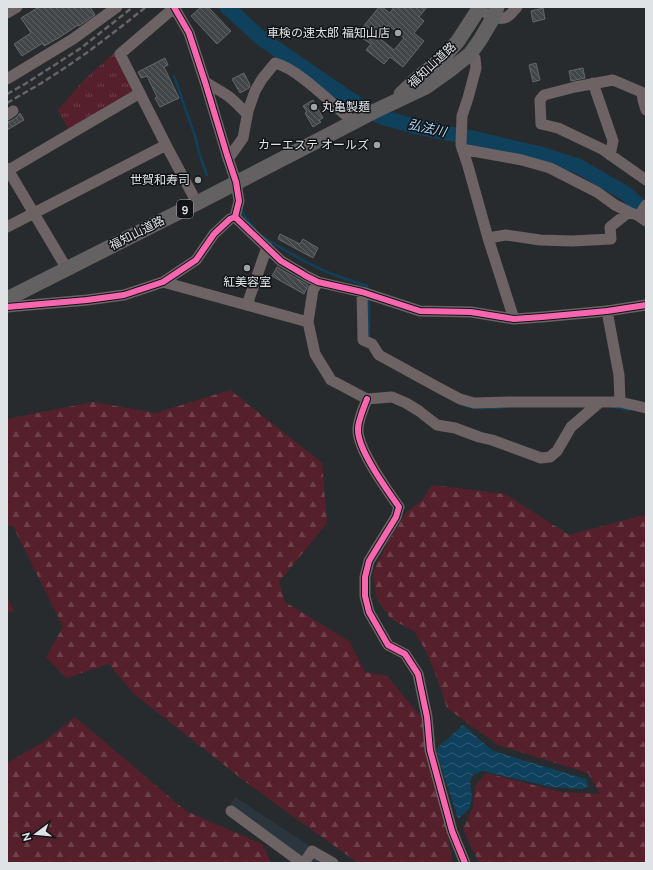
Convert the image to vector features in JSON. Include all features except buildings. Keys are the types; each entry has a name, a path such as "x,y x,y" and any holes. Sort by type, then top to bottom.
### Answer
{"highway":[{"name":"福知山道路","path":"395,101 407,88 442,59 458,42 477,8"},
{"name":"福知山道路","path":"7,299 197,203 375,110 426,87 470,54 480,40 495,12"}],"street":[{"path":"7,13 17,7"},
{"path":"7,79 73,39 117,7"},
{"path":"7,307 124,295 163,282 196,260 214,234 230,219 235,217 240,201 236,182 189,33 174,7 120,54 197,203"},
{"path":"477,8 507,14 512,7"},
{"path":"495,12 506,18 517,7"},
{"path":"470,54 475,58 476,68 462,116 461,145 488,238 514,319"},
{"path":"228,159 244,138 247,114 255,91 262,79 275,63 282,65 313,87 348,117 356,121"},
{"path":"646,110 643,100 644,93 613,80 593,83 544,95 540,100 541,124 558,128 602,149 646,180"},
{"path":"205,82 227,95 247,114"},
{"path":"593,83 613,141 610,155"},
{"path":"67,269 7,170 140,93"},
{"path":"7,227 166,145"},
{"path":"462,149 522,160 550,168 597,192 615,205 638,216"},
{"path":"488,238 506,235 540,240 572,241 611,239 610,227 638,216 646,205"},
{"path":"235,217 281,261 306,276 318,282 362,292 420,312 471,312 514,319 606,311 646,305"},
{"path":"247,305 267,247"},
{"path":"163,282 308,322"},
{"path":"318,282 313,290 308,322 315,354 331,380 367,399 392,397 419,411 437,425 455,428 541,458 550,457 557,451 571,427 600,402"},
{"path":"362,292 368,342 379,355 460,399 474,403 620,402 646,408"},
{"path":"606,311 619,375 620,402"},
{"path":"367,399 358,428 359,439 381,481 399,507 396,517 369,561 365,577 366,601 369,612 388,645 405,654 418,674 427,717 430,750 452,831 465,863"},
{"path":"231,811 303,863 312,851 333,863"}],"shaded area":[{"path":"235,797 310,846 343,863 293,863 227,811"}],"green space":[{"path":"114,53 132,91 69,130 58,110 85,79"},
{"path":"230,390 322,463 327,523 279,582 285,602 349,641 365,672 387,676 426,723 453,863 358,863 243,780 133,693 109,664 66,678 46,657 63,627 13,526 7,526 7,419 93,402 156,413"},
{"path":"432,485 505,494 569,535 644,515 646,517 646,863 486,863 478,861 463,830 473,807 475,786 486,773 561,792 600,794 588,773 498,745 447,708 426,651 414,631 391,619 376,597 373,572 388,542 406,513 422,500"},
{"path":"7,596 15,613 7,611"},
{"path":"75,717 186,811 262,844 271,863 7,863 7,763 44,742"}],"water":[{"path":"463,725 493,751 586,779 588,786 583,789 552,787 482,771 473,775 470,782 472,798 469,809 458,819 438,757 437,748"}],"waterway":[{"name":"弘法川","path":"227,7 262,39 351,100 381,117 417,127 540,154 578,166 625,193 646,211"},
{"path":"174,76 207,175"},
{"path":"241,209 255,229"},
{"path":"262,236 287,252 323,270 367,286 368,290"},
{"path":"369,298 369,339"},
{"path":"460,404 465,406 500,408"},
{"path":"613,407 630,410"}],"railway":[{"path":"7,94 81,48 133,7"},
{"path":"7,103 69,65 146,7"}],"cycle path":[{"path":"7,307 124,295 163,282 196,260 214,234 230,219 235,217 239,201 236,182 189,33 174,7"},
{"path":"235,217 281,261 306,276 318,282 362,292 420,311 471,312 514,319 607,311 646,305"},
{"path":"367,399 359,422 359,437 367,458 399,507 396,517 369,561 365,577 365,596 369,612 388,645 405,654 418,674 427,717 430,750 452,831 465,863"}],"place":[{"name":"車検の速太郎 福知山店","path":"398,33"},
{"name":"丸亀製麺","path":"314,107"},
{"name":"カーエステ オールズ","path":"377,145"},
{"name":"世賀和寿司","path":"198,180"},
{"name":"紅美容室","path":"247,268"}]}
